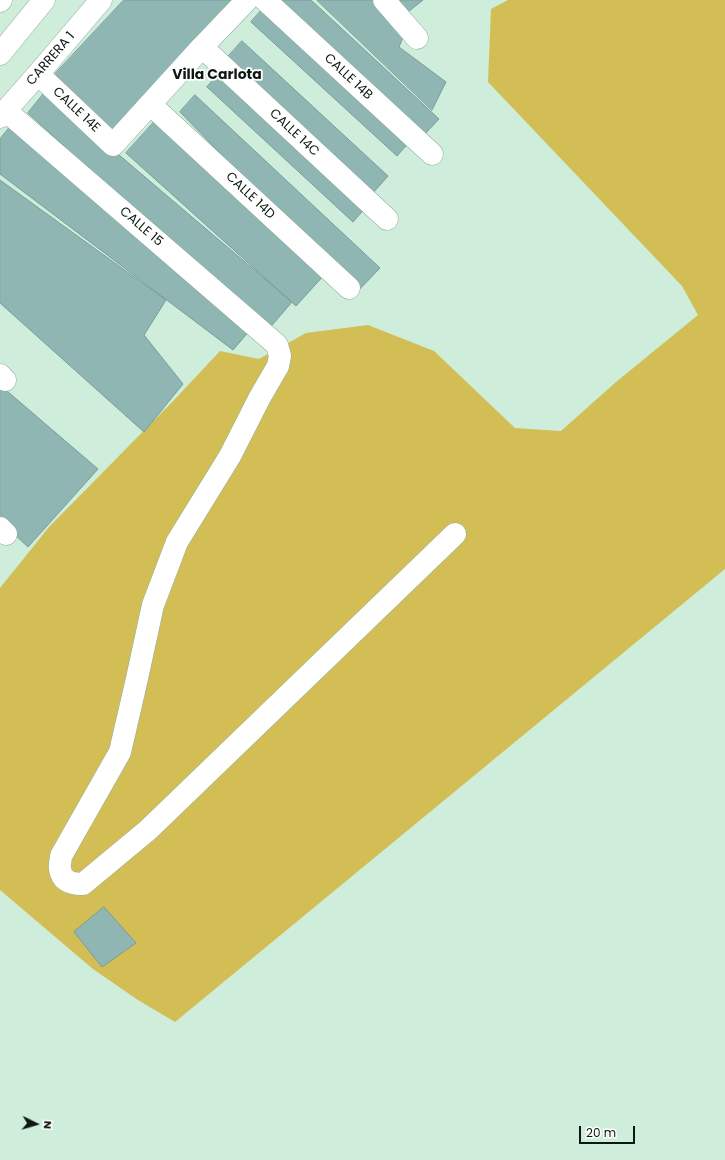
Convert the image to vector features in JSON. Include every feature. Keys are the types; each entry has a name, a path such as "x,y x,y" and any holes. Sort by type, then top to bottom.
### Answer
{"street":[{"path":"0,54 44,0"},
{"name":"CARRERA 1","path":"3,113 101,0"},
{"path":"150,104 247,0"},
{"name":"CALLE 14B","path":"265,0 432,154"},
{"path":"384,0 417,38"},
{"name":"CALLE 14C","path":"202,47 387,219"},
{"name":"CALLE 14E","path":"38,74 113,145 150,104"},
{"name":"CALLE 14D","path":"150,104 349,288"},
{"name":"CALLE 15","path":"3,113 277,345 280,356 278,366 260,397 230,456 177,542 153,605 120,752 61,856 60,870 65,880 74,884 83,884 148,830 455,534"}],"shaded area":[{"path":"508,0 725,0 725,569 175,1022 138,1000 93,969 0,890 0,588 49,527 220,351 259,359 306,333 368,325 434,351 515,428 561,431 616,382 698,315 682,286 488,82 491,9"}],"building":[{"path":"124,0 241,0 112,136 55,74"},
{"path":"280,0 311,0 439,119 424,135"},
{"path":"317,0 377,0 405,32 399,47 446,82 432,110"},
{"path":"400,0 423,0 408,12"},
{"path":"266,5 412,139 397,156 251,22"},
{"path":"242,41 388,176 373,193 227,58"},
{"path":"222,70 368,205 353,222 207,87"},
{"path":"45,92 292,302 267,331 28,113"},
{"path":"195,95 380,268 356,293 180,112"},
{"path":"155,121 326,273 296,306 126,153"},
{"path":"10,127 251,329 233,350 0,174 0,139"},
{"path":"0,180 166,300 144,335 183,384 144,432 0,303"},
{"path":"0,385 98,469 28,547 0,521"},
{"path":"104,907 136,943 102,967 74,932"}],"district":[{"name":"Villa Carlota","path":"217,75"}]}
